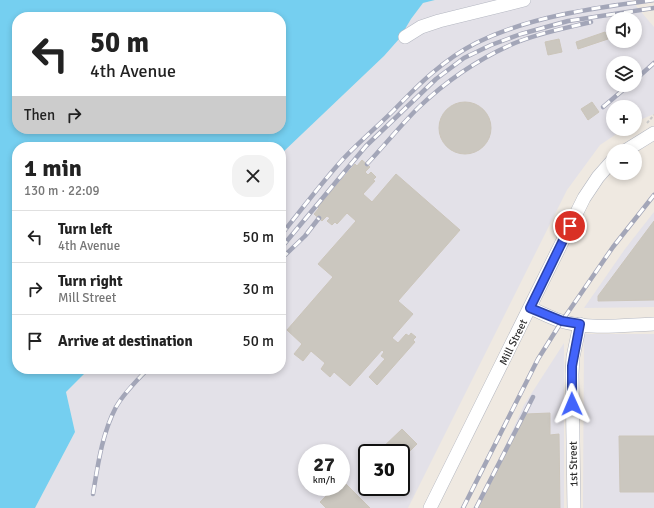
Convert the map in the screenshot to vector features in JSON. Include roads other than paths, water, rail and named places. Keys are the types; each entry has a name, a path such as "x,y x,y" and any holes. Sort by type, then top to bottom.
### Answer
{"street":[{"path":"405,37 421,27 439,21 524,0"},
{"path":"636,144 654,133"},
{"name":"Mill Street","path":"430,508 584,198 606,168"},
{"path":"530,308 562,321 591,326 654,324"},
{"name":"1st Street","path":"574,508 572,374 573,357 580,324"}],"water":[{"path":"0,0 435,0 423,3 399,39 384,56 286,149 286,142 12,142 12,374 84,374 66,392 75,432 35,508 0,508"}],"railway":[{"path":"286,229 344,158 422,82 442,65 464,50 497,34 519,26 563,14 654,0"},
{"path":"286,242 366,146 436,79 464,58 491,45 521,34 568,21 654,8"},
{"path":"367,164 418,108 440,89 476,63 524,39 591,22"},
{"path":"642,74 654,63"},
{"path":"603,107 621,92"},
{"path":"463,508 538,359 562,321 613,247 654,195"},
{"path":"286,254 305,236 319,218"},
{"path":"93,494 101,449 111,417 123,397 143,374"},
{"path":"476,508 533,397"}]}
